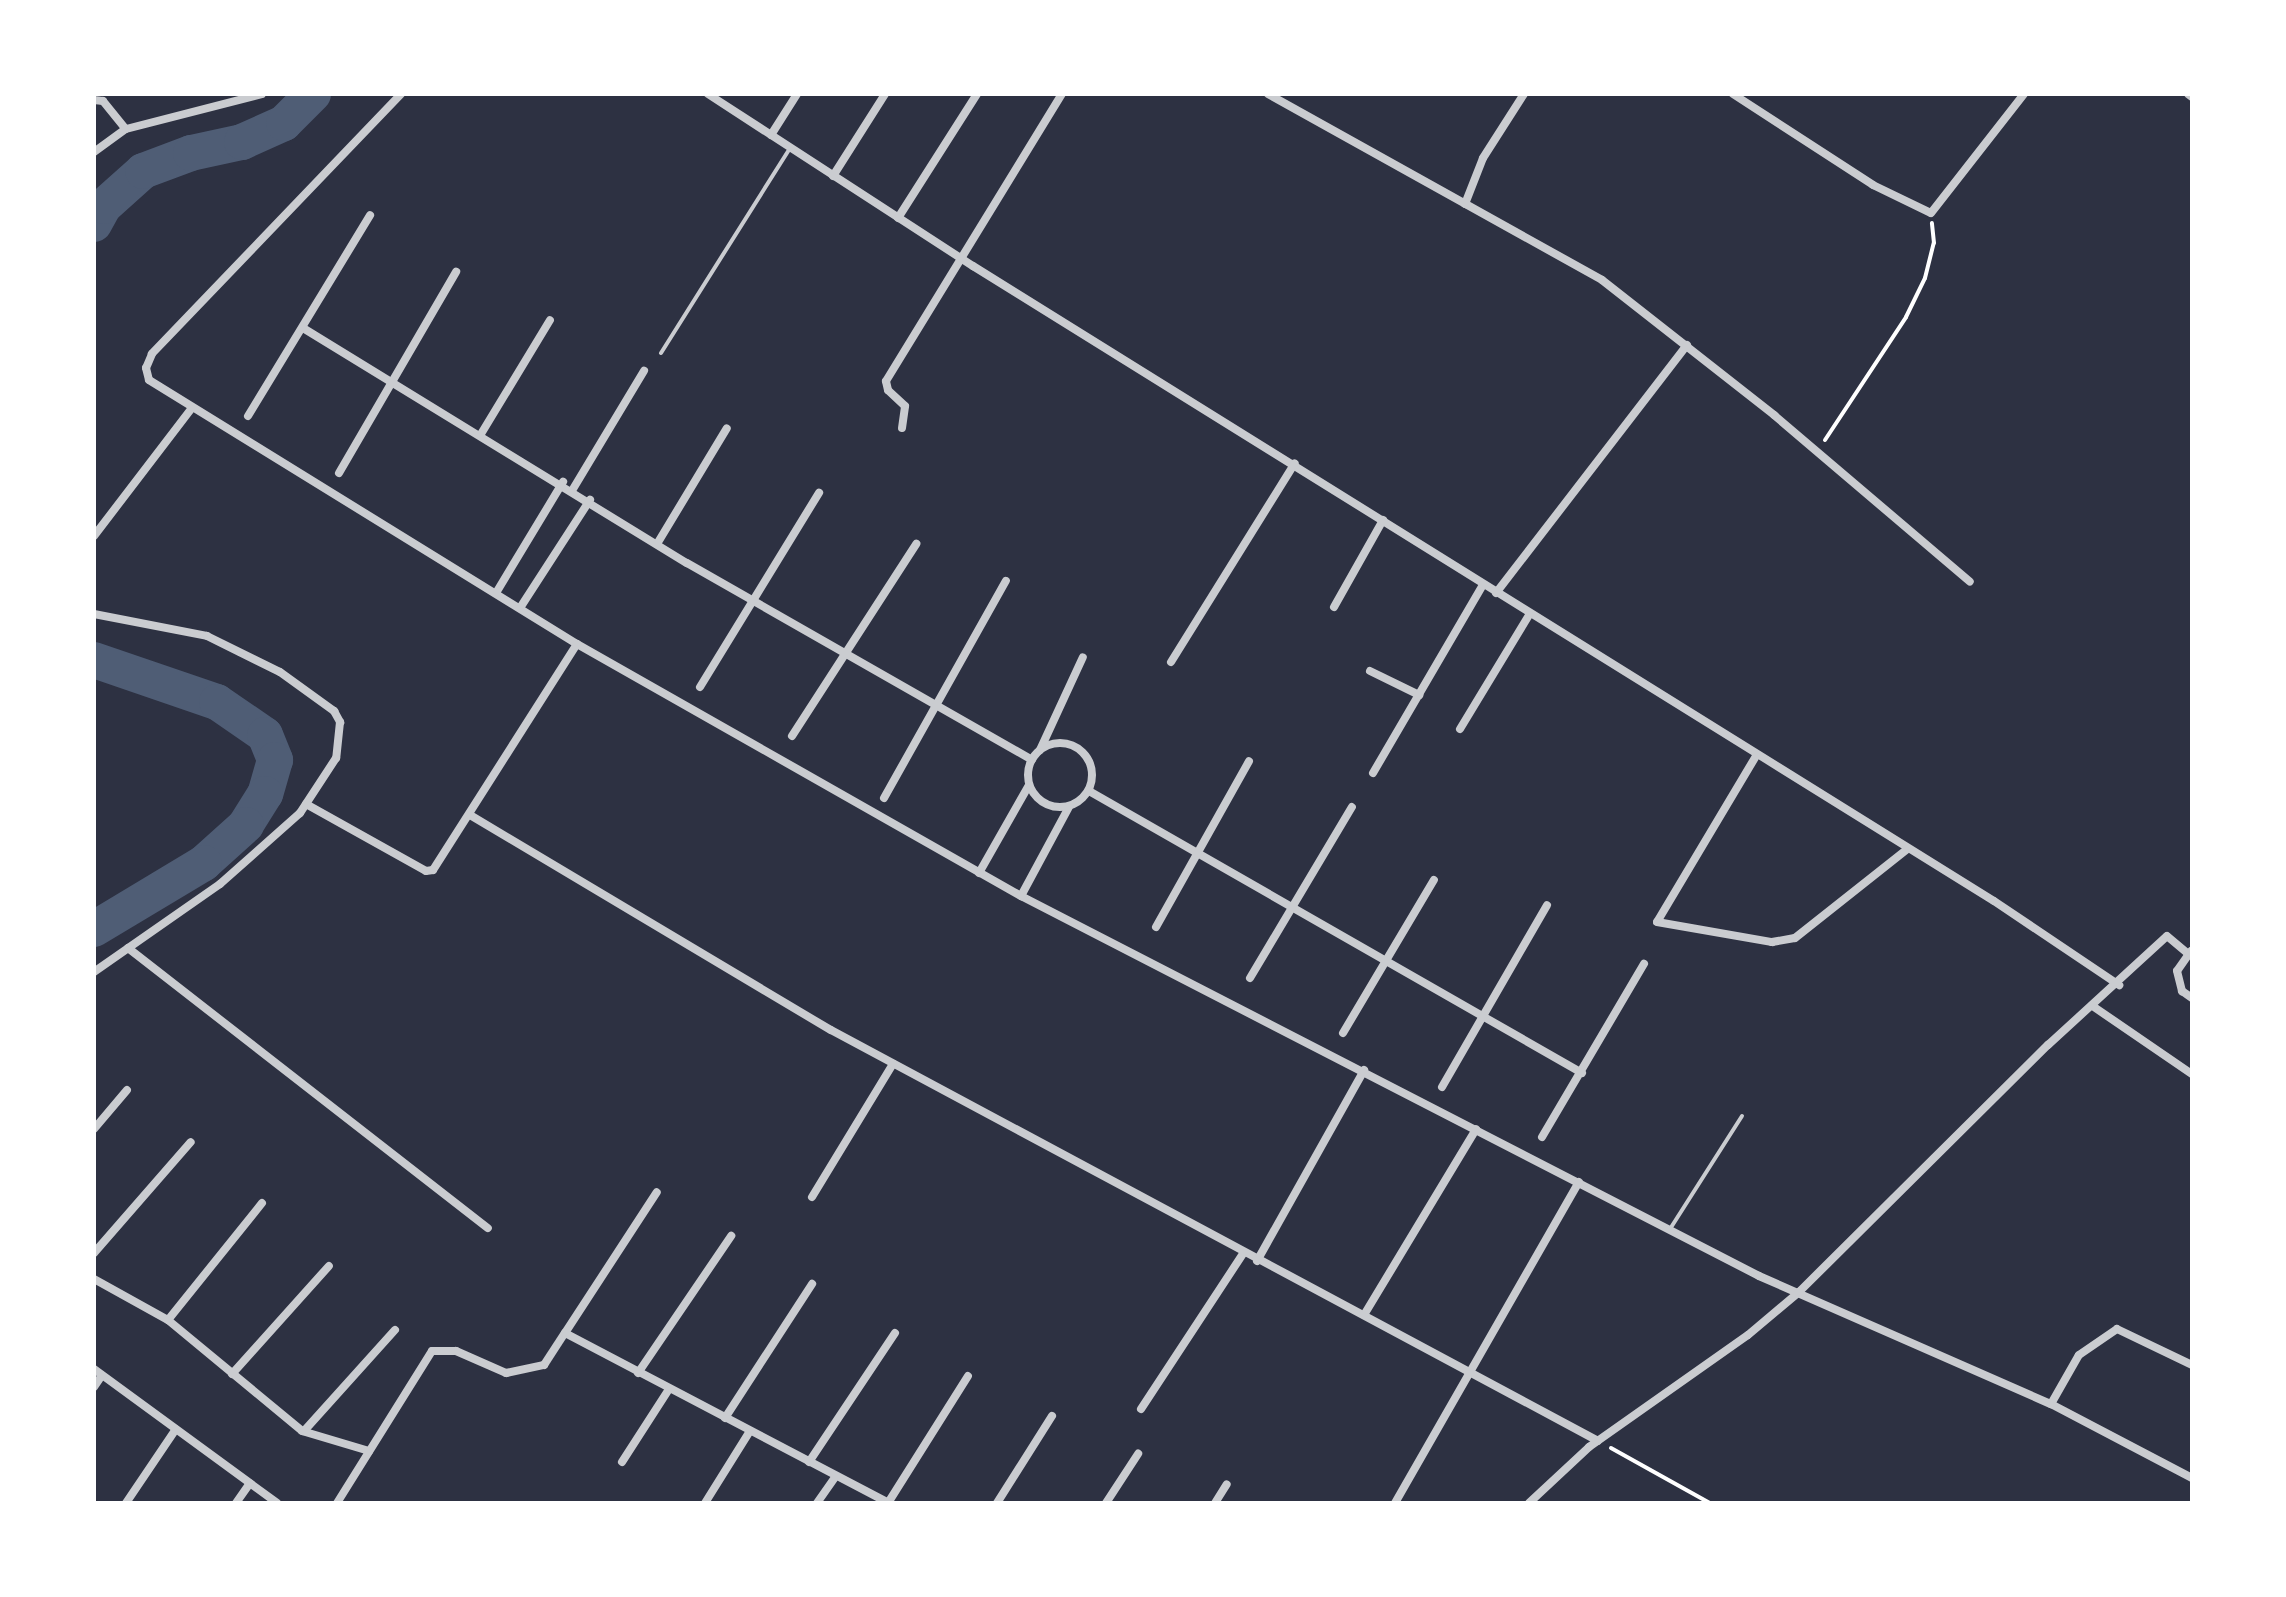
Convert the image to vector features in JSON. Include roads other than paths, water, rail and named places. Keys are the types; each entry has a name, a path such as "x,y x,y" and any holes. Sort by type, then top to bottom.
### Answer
{"street":[{"path":"94,152 126,129 262,94"},
{"path":"401,94 152,354 149,380 191,409 577,644 1021,896 1670,1229 1799,1292 2051,1404 2192,1478"},
{"path":"708,94 959,257 1295,463 1529,615 1906,850 1994,901 2119,985"},
{"path":"723,104 729,94"},
{"path":"771,135 797,94"},
{"path":"833,176 885,94"},
{"path":"898,218 977,94"},
{"path":"902,428 905,406 888,390 886,381 959,257 1062,94"},
{"path":"1268,94 1602,280 1817,451 1970,582"},
{"path":"1465,204 1483,158 1524,94"},
{"path":"1733,94 1873,185 1931,213 2024,94"},
{"path":"94,100 103,101 126,129"},
{"path":"248,416 370,215"},
{"path":"339,473 456,272"},
{"path":"481,434 550,320"},
{"path":"303,328 563,482 657,544 1032,760"},
{"path":"1496,593 1687,345"},
{"path":"573,489 644,371"},
{"path":"94,536 191,409"},
{"path":"657,544 727,428"},
{"path":"1171,662 1295,463"},
{"path":"496,593 563,482"},
{"path":"700,687 819,493"},
{"path":"520,608 590,500"},
{"path":"1334,607 1383,520"},
{"path":"792,736 916,544"},
{"path":"884,798 1006,581"},
{"path":"1373,773 1483,585"},
{"path":"94,614 207,636 280,672 334,711 340,722 336,758 306,804 220,884 94,972"},
{"path":"1460,729 1529,615"},
{"path":"306,804 426,871 433,870 577,644"},
{"path":"979,873 1029,785 1032,760 1040,750 1083,657"},
{"path":"1370,671 1419,695"},
{"path":"1021,896 1069,807 1089,791 1093,779 1086,755 1064,743 1040,750"},
{"path":"1756,756 1657,922 1772,942 1795,938 1906,850"},
{"path":"1156,927 1249,761"},
{"path":"1029,785 1045,804 1069,807"},
{"path":"1089,791 1582,1073"},
{"path":"1250,978 1290,906 1352,807"},
{"path":"470,815 893,1064 1243,1254 1364,1315 1598,1441"},
{"path":"1343,1033 1434,880"},
{"path":"1442,1087 1547,905"},
{"path":"1529,1503 1598,1441 1748,1335 1799,1292 2167,936 2190,952 2177,981 2192,998"},
{"path":"128,948 488,1228"},
{"path":"1542,1137 1644,964"},
{"path":"2094,1007 2192,1074"},
{"path":"812,1197 893,1064"},
{"path":"1257,1261 1364,1070"},
{"path":"94,1129 127,1090"},
{"path":"1364,1315 1476,1129"},
{"path":"94,1253 191,1142"},
{"path":"1395,1503 1473,1373 1579,1182"},
{"path":"337,1503 432,1351 456,1351 506,1373 544,1365 657,1192"},
{"path":"168,1320 262,1203"},
{"path":"638,1373 731,1236"},
{"path":"1141,1409 1243,1254"},
{"path":"232,1374 329,1266"},
{"path":"94,1279 168,1320 304,1431 369,1451"},
{"path":"725,1418 812,1284"},
{"path":"2051,1404 2079,1355 2117,1329 2192,1365"},
{"path":"304,1431 395,1330"},
{"path":"565,1333 888,1503 968,1376"},
{"path":"809,1462 895,1333"},
{"path":"94,1387 98,1372 277,1503"},
{"path":"622,1462 669,1389"},
{"path":"997,1503 1052,1416"},
{"path":"126,1503 176,1429"},
{"path":"705,1503 750,1431"},
{"path":"1106,1503 1138,1454"},
{"path":"817,1503 836,1476"},
{"path":"236,1503 250,1483"},
{"path":"1215,1503 1227,1484"}],"lane":[{"path":"661,353 790,148"},
{"path":"1670,1229 1742,1116"}],"waterway":[{"path":"94,224 104,206 143,171 191,153 242,142 284,123 313,94"},
{"path":"94,660 217,702 265,735 275,760 265,794 246,825 204,863 94,929"}]}
